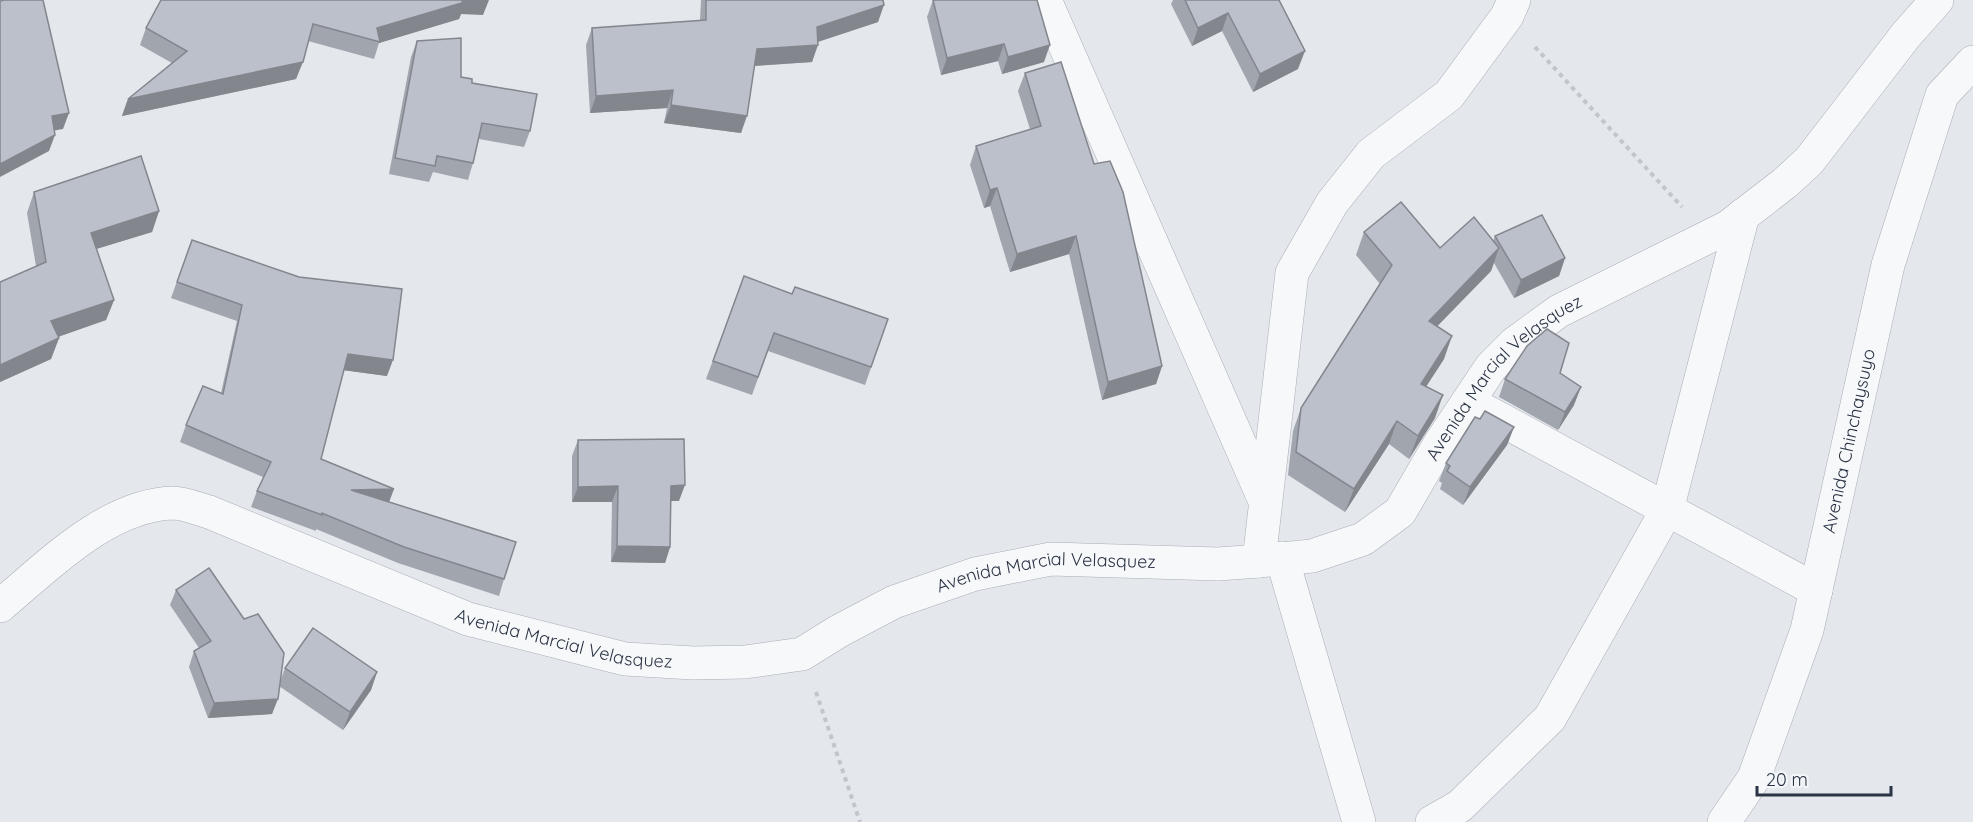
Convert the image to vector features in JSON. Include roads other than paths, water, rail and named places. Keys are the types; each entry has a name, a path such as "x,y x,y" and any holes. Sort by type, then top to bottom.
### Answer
{"street":[{"path":"1046,0 1265,502"},
{"name":"Avenida Marcial Velasquez","path":"0,606 83,537 112,521 146,507 175,503 209,512 468,619 625,659 693,663 745,662 802,654 839,631 894,602 975,574 1051,559 1218,564 1312,556 1363,539 1400,512 1466,401 1491,367 1535,326 1559,311 1728,227 1809,161 1906,35 1937,0"},
{"path":"1359,822 1271,560 1265,502 1292,273 1332,203 1371,154 1449,95 1510,8"},
{"name":"Avenida Chinchaysuyo","path":"1724,822 1754,778 1807,630 1888,265 1942,95 1973,62"},
{"path":"1432,822 1460,806 1550,718 1667,510 1743,215"},
{"path":"1466,401 1816,590"}]}
